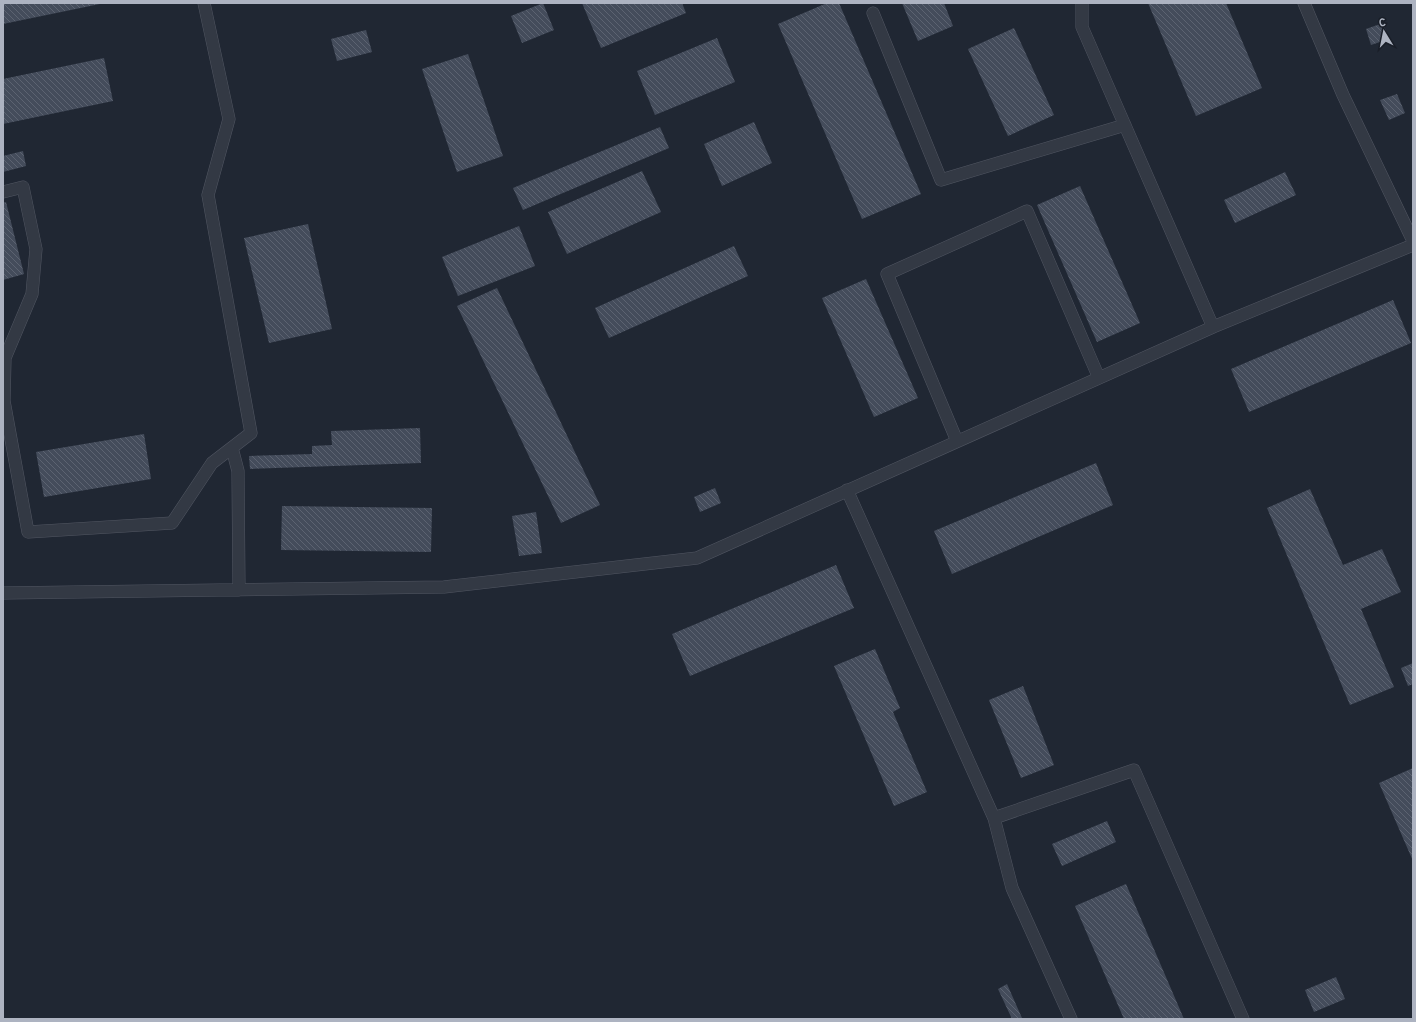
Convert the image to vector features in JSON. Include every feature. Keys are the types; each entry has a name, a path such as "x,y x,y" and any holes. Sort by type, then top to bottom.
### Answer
{"lane":[{"path":"3,192 23,187 36,249 32,294 4,358 4,401 28,532 172,523 212,462 251,434 208,195 229,119 204,3"},
{"path":"1082,3 1082,27 1213,327"},
{"path":"1304,3 1343,95 1413,241"},
{"path":"873,13 941,180 1124,125"},
{"path":"957,441 887,274 1027,211 1099,378"},
{"path":"3,593 444,587 697,558 1213,327 1413,245"},
{"path":"232,448 238,471 239,590"},
{"path":"848,490 994,818 1012,888 1071,1019"},
{"path":"994,818 1134,770 1243,1019"}],"building":[{"path":"3,3 100,3 100,4 3,24"},
{"path":"543,3 554,30 522,43 511,16"},
{"path":"582,3 682,3 686,13 601,48"},
{"path":"827,3 839,3 921,194 862,219 778,24"},
{"path":"902,3 944,3 953,26 918,41"},
{"path":"1148,3 1226,3 1262,88 1196,116"},
{"path":"1383,23 1389,39 1371,45 1366,29"},
{"path":"1014,28 1054,115 1008,136 968,49"},
{"path":"366,30 372,52 337,61 331,39"},
{"path":"717,38 735,82 655,115 637,71"},
{"path":"468,54 503,156 457,172 422,69"},
{"path":"104,58 113,101 3,124 3,79"},
{"path":"1397,94 1405,113 1389,120 1380,100"},
{"path":"754,122 772,163 722,186 704,144"},
{"path":"660,127 669,148 523,210 513,188"},
{"path":"23,151 26,166 3,172 3,156"},
{"path":"642,171 661,212 567,254 548,212"},
{"path":"1285,172 1296,195 1235,223 1224,200"},
{"path":"1080,186 1140,323 1097,342 1037,205"},
{"path":"6,202 24,274 3,280 3,203"},
{"path":"308,224 332,329 269,343 244,238"},
{"path":"519,226 535,266 458,296 442,257"},
{"path":"734,246 748,276 609,338 595,308"},
{"path":"866,279 918,398 874,417 822,298"},
{"path":"497,288 600,505 561,523 457,306"},
{"path":"1393,300 1411,343 1249,412 1231,369"},
{"path":"420,428 421,463 250,469 249,456 312,454 312,446 332,445 331,431"},
{"path":"144,434 151,479 44,497 36,452"},
{"path":"1096,463 1113,505 952,574 934,531"},
{"path":"715,488 721,503 700,512 694,497"},
{"path":"1310,489 1343,565 1382,549 1401,592 1361,609 1394,687 1350,705 1267,508"},
{"path":"282,506 432,508 431,552 281,550"},
{"path":"536,512 542,553 519,556 512,516"},
{"path":"836,565 854,608 690,676 672,634"},
{"path":"875,649 900,708 893,712 927,792 894,806 834,666"},
{"path":"1413,663 1413,684 1408,686 1401,668"},
{"path":"1023,686 1054,765 1021,778 989,700"},
{"path":"1413,768 1413,861 1379,783"},
{"path":"1107,821 1116,842 1062,866 1052,844"},
{"path":"1126,884 1184,1019 1124,1019 1075,906"},
{"path":"1336,977 1345,999 1314,1012 1305,990"},
{"path":"1007,984 1022,1018 1020,1019 1012,1019 998,989"}]}
